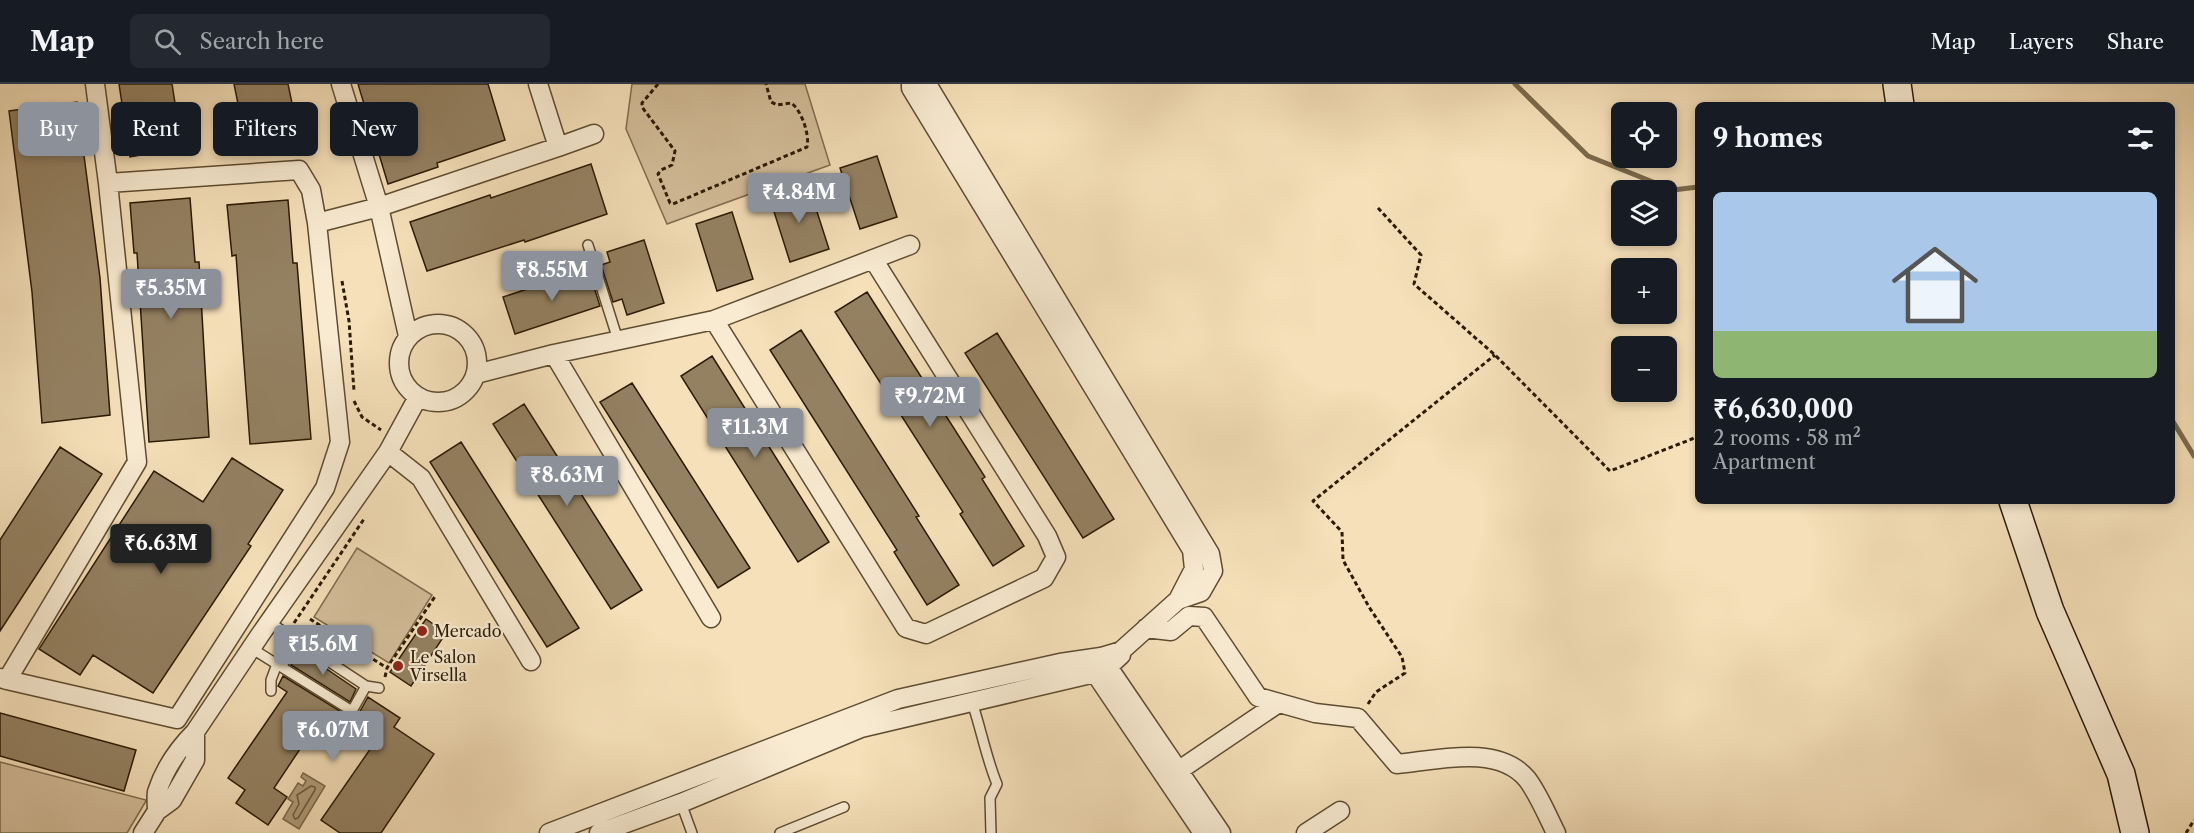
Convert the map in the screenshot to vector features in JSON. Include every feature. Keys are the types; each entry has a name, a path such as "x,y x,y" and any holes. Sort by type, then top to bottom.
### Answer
{"street":[{"path":"95,84 108,183 136,462 3,679 177,718 325,488 340,442 317,224 311,190 299,170 108,183"},
{"path":"341,84 379,207 408,336"},
{"path":"538,84 558,147"},
{"path":"549,833 898,699 1121,651 1178,600 1194,569 1192,550 911,88 911,84"},
{"path":"927,84 1210,554 1213,571 1201,592 1178,600"},
{"path":"1897,84 1900,102"},
{"path":"317,224 379,207 594,134"},
{"path":"476,374 554,354 714,320 910,244"},
{"path":"714,320 906,628 926,634 1044,578 1056,557 1047,536 873,259"},
{"path":"440,323 457,328 470,340 477,356 476,374 467,389 453,399 435,402 418,398 405,386 399,369 400,352 408,336 423,326 440,323"},
{"path":"554,354 711,618"},
{"path":"143,833 156,811 172,800 195,760 195,732 392,445 418,398"},
{"path":"392,445 421,478 531,661"},
{"path":"2014,504 2050,611 2121,774 2135,833"},
{"path":"1146,628 1171,631 1189,616 1204,616 1258,697 1315,713 1358,718 1397,764 1487,757 1508,763 1527,780 1556,833"},
{"path":"599,833 681,803 861,728 1102,670 1121,655 1121,651"},
{"path":"1102,670 1179,771 1221,833"},
{"path":"1102,670 1203,833"},
{"path":"1179,771 1277,704"},
{"path":"1306,833 1340,811"}],"lane":[{"path":"588,245 618,340"},
{"path":"269,622 366,686 379,688"},
{"path":"271,691 271,680 298,640"},
{"path":"251,648 352,711 366,686"},
{"path":"972,702 988,761 997,784 990,798 991,833"},
{"path":"681,803 692,833"},
{"path":"780,833 844,807"}],"path":[{"path":"658,84 642,103 642,107 675,151 672,165 658,174 670,203 673,204 807,147 808,140 798,109 790,103 777,105 771,102 766,84"},
{"path":"1378,208 1421,255 1414,284 1495,355 1610,471 1695,437"},
{"path":"340,273 349,321 354,403 362,417 392,445"},
{"path":"1358,718 1376,692 1405,673 1402,657 1369,607 1343,560 1342,531 1313,501 1495,355"},
{"path":"288,633 369,511"},
{"path":"379,688 385,678 387,668 436,595"},
{"path":"310,619 387,668"},
{"path":"2186,833 2194,820"}],"shaded area":[{"path":"632,84 805,84 830,165 667,224 626,129"},
{"path":"357,548 432,595 389,663 314,617"},
{"path":"0,762 146,801 127,833 0,833"}],"water":[{"path":"303,773 325,786 299,829 283,819 293,802 288,799 298,783 303,786 306,781 301,777"}],"building":[{"path":"119,84 172,84 175,102 122,102"},
{"path":"234,84 288,84 292,102 238,102"},
{"path":"358,84 488,84 505,140 437,163 438,167 388,184 380,156 418,156 418,102 363,102"},
{"path":"18,110 18,156 84,156 100,278 110,415 42,423 32,292 9,111"},
{"path":"877,156 897,217 860,229 840,168"},
{"path":"591,164 607,214 525,242 524,240 427,271 410,222 490,195 491,198"},
{"path":"809,187 829,249 790,262 770,199"},
{"path":"190,198 195,262 199,262 209,437 149,442 137,253 134,253 130,203"},
{"path":"288,200 293,263 297,263 311,439 250,444 236,255 232,256 227,205"},
{"path":"732,212 753,279 717,291 696,224"},
{"path":"644,240 664,303 627,315 622,299 613,302 601,265 610,262 607,252"},
{"path":"588,269 600,306 515,334 503,297"},
{"path":"867,292 985,477 982,479 1024,546 993,566 960,514 963,512 835,312"},
{"path":"801,330 919,516 916,517 959,585 927,605 894,552 897,550 770,350"},
{"path":"997,333 1114,519 1083,538 965,353"},
{"path":"712,356 829,542 798,562 681,376"},
{"path":"632,383 750,568 718,588 600,402"},
{"path":"524,404 642,590 611,609 493,424"},
{"path":"461,442 579,628 547,647 430,462"},
{"path":"60,447 102,474 0,631 0,540"},
{"path":"232,458 283,490 248,544 251,546 153,693 93,655 80,675 39,649 154,471 203,502"},
{"path":"426,619 446,633 411,686 390,672"},
{"path":"300,651 356,689 350,702 291,665"},
{"path":"283,676 351,718 358,715 368,697 400,718 394,727 434,754 381,833 340,833 321,820 371,748 318,713 295,746 300,749 274,788 287,797 268,825 236,803 245,790 228,778 287,692 278,686"},
{"path":"0,713 136,750 124,791 0,756"}],"waterway":[{"path":"1515,84 1588,156 1673,190 1695,187"},
{"path":"2175,425 2194,456"}],"place":[{"name":"Mercado","path":"422,631"},
{"name":"Le Salon Virsella","path":"398,666"}]}
